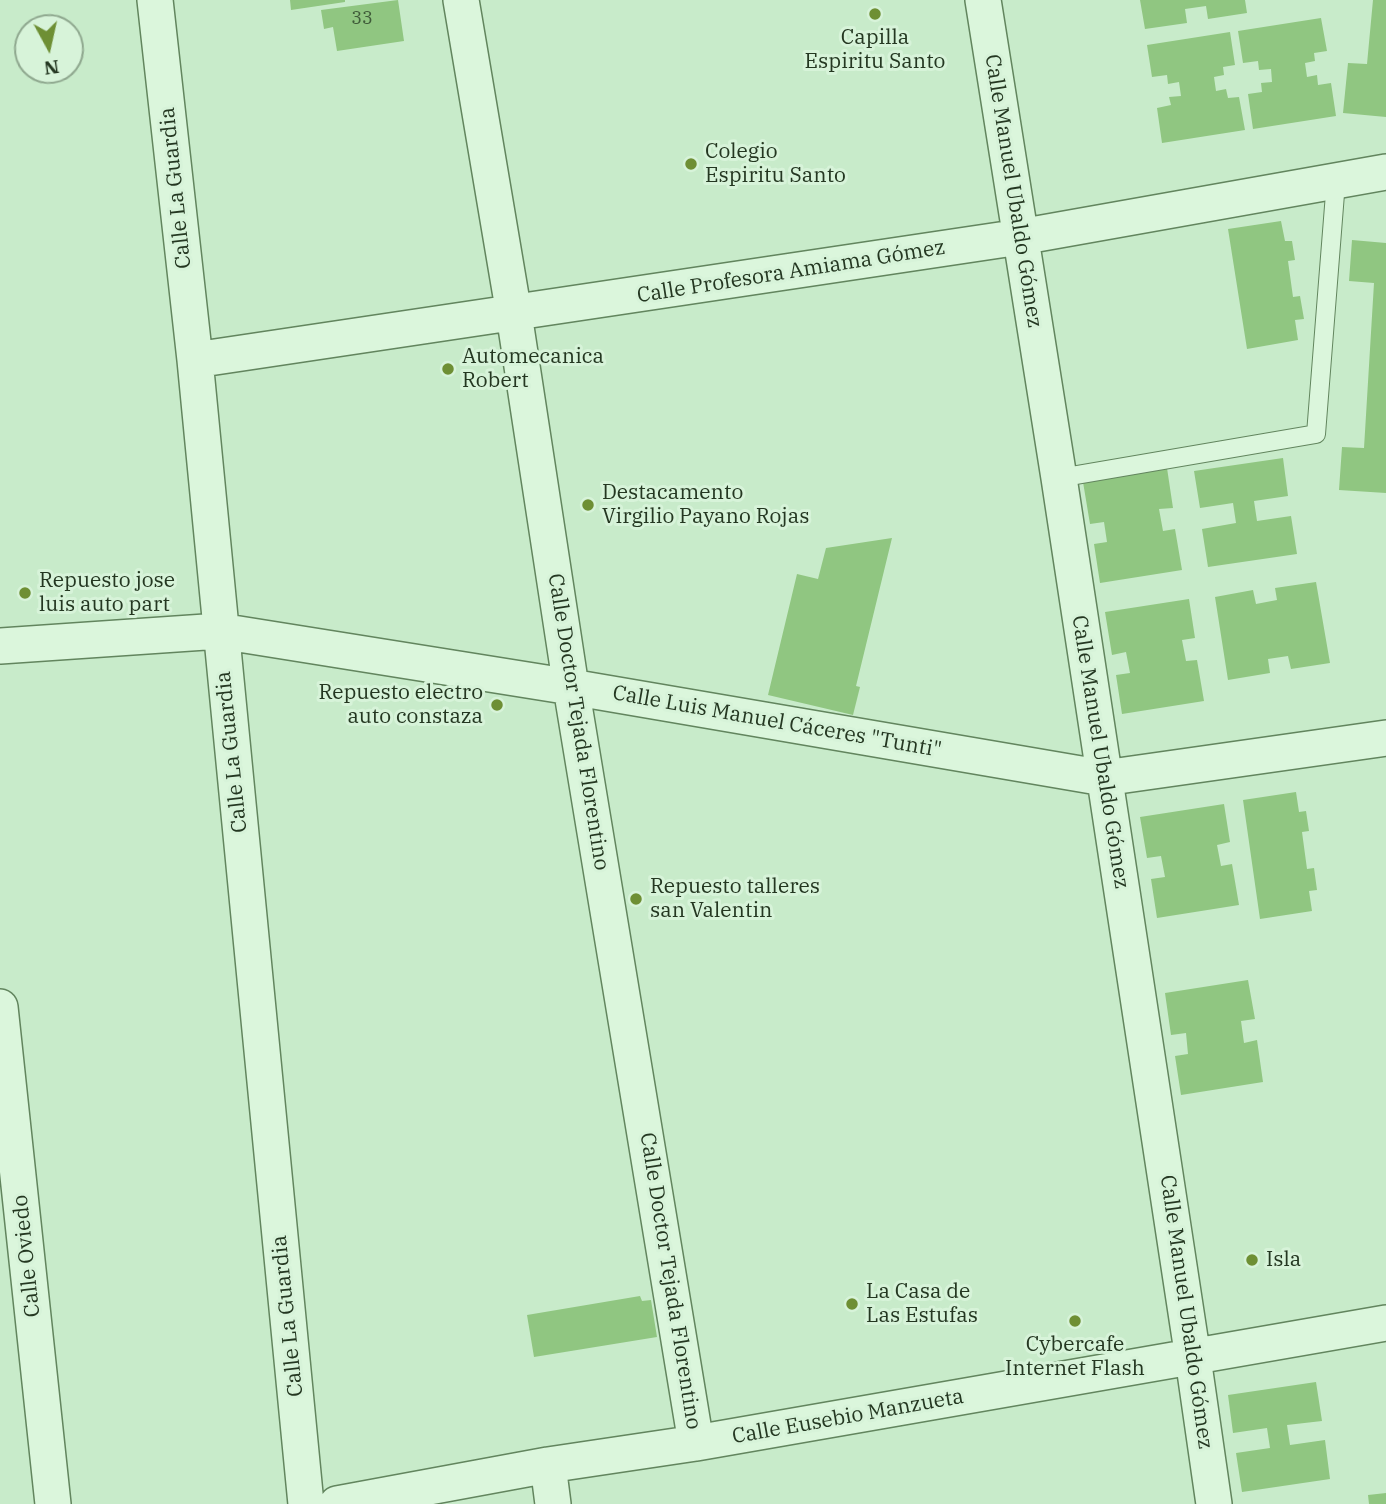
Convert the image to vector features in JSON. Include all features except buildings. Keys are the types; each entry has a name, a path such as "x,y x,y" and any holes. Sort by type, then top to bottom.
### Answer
{"street":[{"name":"Calle La Guardia","path":"155,0 194,360 306,1504"},
{"name":"Calle Doctor Tejada Florentino","path":"461,0 696,1443"},
{"name":"Calle Manuel Ubaldo Gómez","path":"983,0 1059,478 1214,1504"},
{"name":"Calle Profesora Amiama Gómez","path":"194,360 1020,237 1386,172"},
{"name":"Calle Luis Manuel Cáceres \"Tunti\"","path":"0,646 220,631 571,687 1104,779 1386,738"},
{"name":"Calle Oviedo","path":"0,1007 53,1504"},
{"name":"Calle Eusebio Manzueta","path":"337,1504 548,1465 696,1443 1386,1323"},
{"path":"548,1465 553,1504"}],"lane":[{"path":"1059,478 1316,434 1336,181"}],"place":[{"name":"Capilla Espiritu Santo","path":"875,14"},
{"name":"Colegio Espiritu Santo","path":"691,164"},
{"name":"Automecanica Robert","path":"448,369"},
{"name":"Destacamento Virgilio Payano Rojas","path":"588,505"},
{"name":"Repuesto jose luis auto part","path":"25,593"},
{"name":"Repuesto electro auto constaza","path":"497,705"},
{"name":"Repuesto talleres san Valentin","path":"636,899"},
{"name":"Isla","path":"1252,1260"},
{"name":"La Casa de Las Estufas","path":"852,1304"},
{"name":"Cybercafe Internet Flash","path":"1075,1321"}]}
